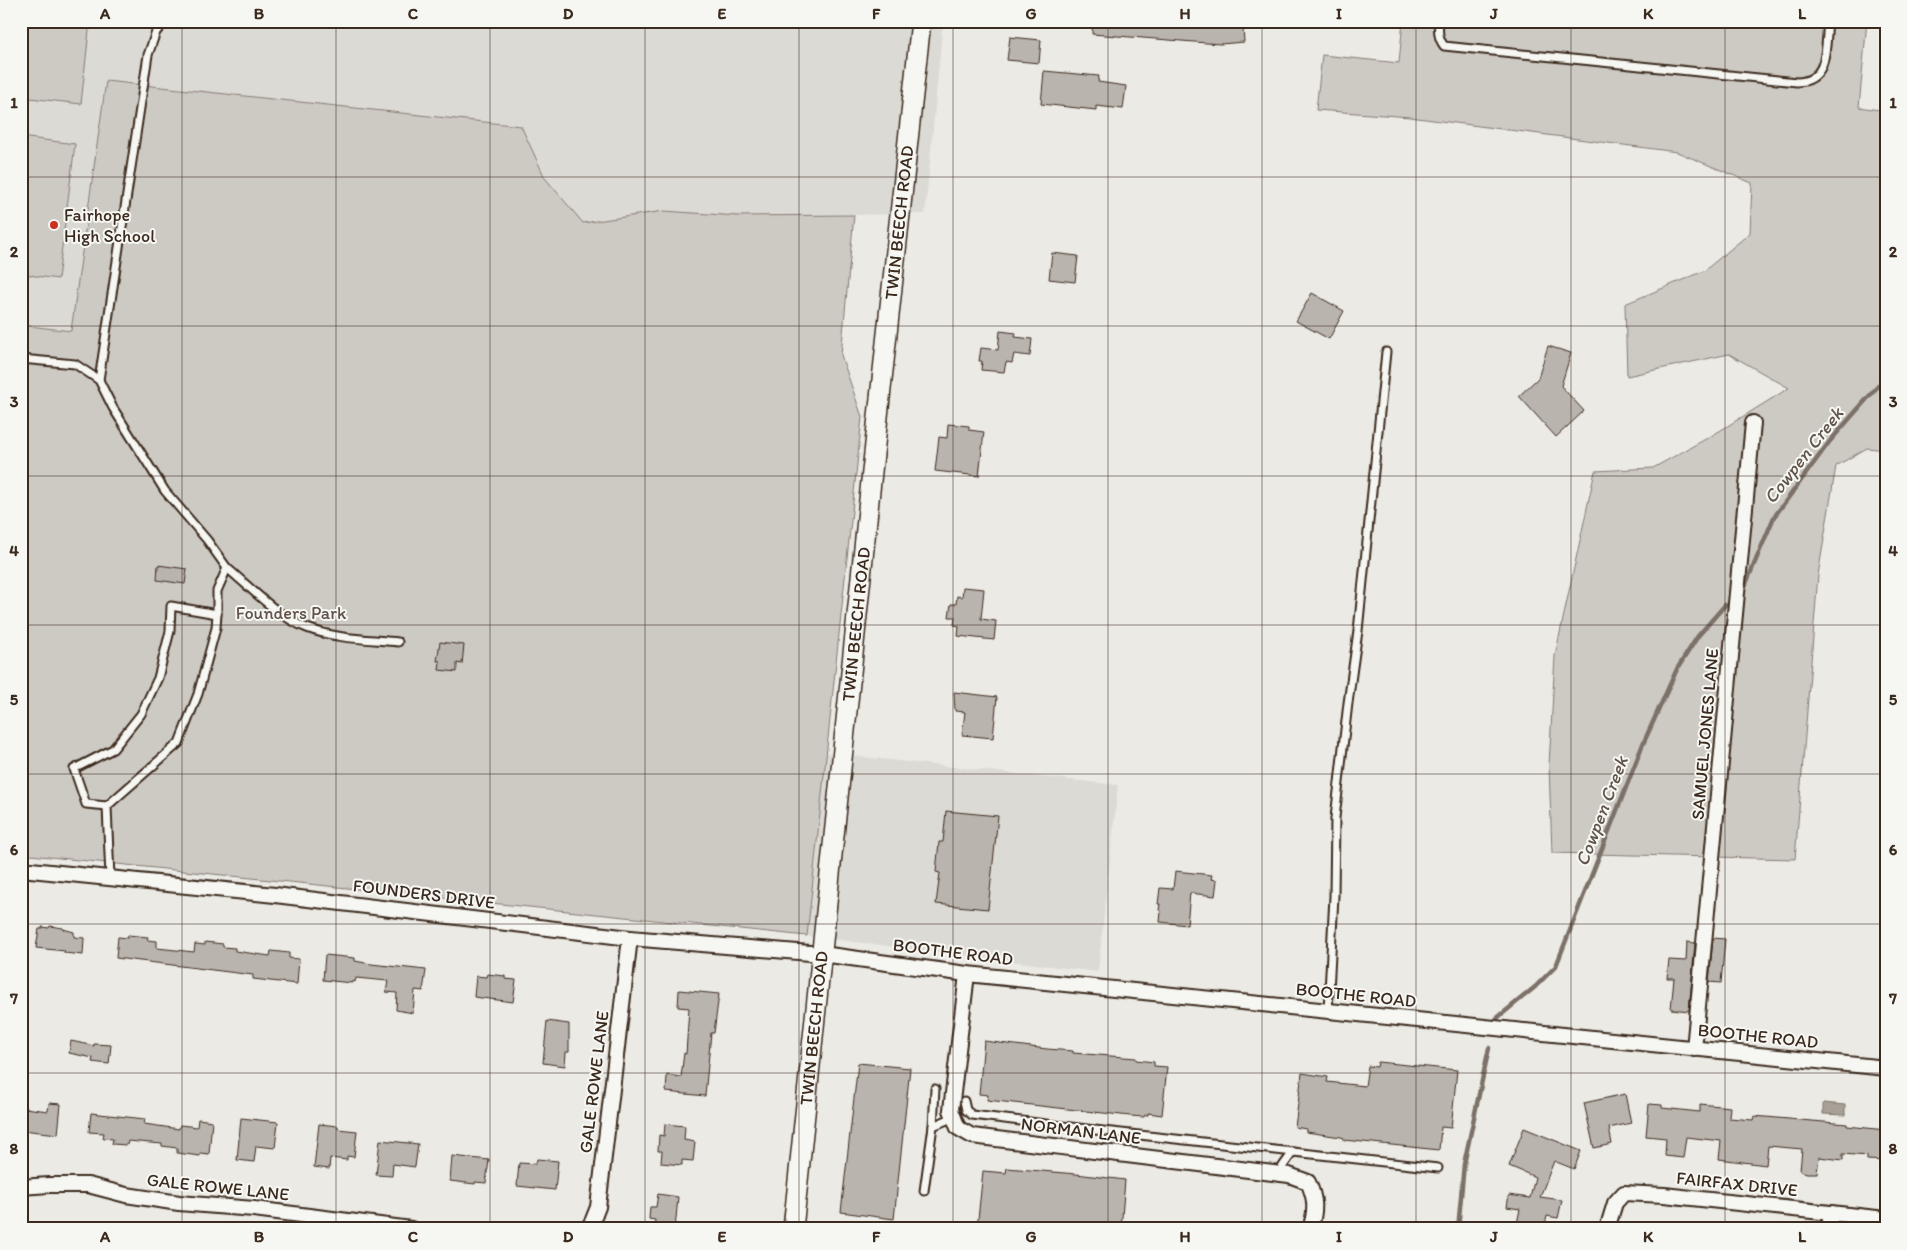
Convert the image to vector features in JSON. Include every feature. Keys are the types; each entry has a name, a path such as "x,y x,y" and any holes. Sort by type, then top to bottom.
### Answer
{"street":[{"name":"TWIN BEECH ROAD","path":"793,1229 921,21"},
{"name":"SAMUEL JONES LANE","path":"1694,1049 1753,424"},
{"name":"FOUNDERS DRIVE","path":"21,869 285,896 630,938 822,954"},
{"name":"GALE ROWE LANE","path":"587,1229 598,1207 630,938"},
{"name":"BOOTHE ROAD","path":"822,954 967,974 1886,1068"},
{"path":"954,1117 951,1110 967,974"},
{"name":"NORMAN LANE","path":"954,1117 958,1128 972,1136 1290,1175 1308,1182 1314,1194 1315,1206 1310,1229"},
{"name":"GALE ROWE LANE","path":"21,1187 88,1185 126,1195 179,1203 254,1209 411,1229"},
{"name":"FAIRFAX DRIVE","path":"1607,1229 1615,1203 1624,1193 1886,1219"},
{"path":"1829,1229 1831,1213"}],"lane":[{"path":"99,380 148,55 156,32 166,21"},
{"path":"1439,21 1438,32 1440,41 1444,46 1797,82 1806,82 1819,74 1824,63 1828,21"},
{"path":"1328,1010 1334,896 1335,818 1358,631 1386,352"},
{"path":"21,359 75,364 99,380 113,408 165,491 207,540 227,568 284,616 307,628 338,636 398,642"},
{"path":"216,614 171,606 170,631 158,678 141,714 113,750 74,769 86,804 107,806 179,743 198,694 216,628 217,591 227,568"},
{"path":"107,806 110,878"},
{"path":"924,1191 933,1126 935,1089"},
{"path":"964,1101 966,1110 972,1115 1438,1168"},
{"path":"933,1126 954,1117"},
{"path":"1278,1173 1293,1152"}],"shaded area":[{"path":"21,21 943,21 925,214 738,216 664,211 583,223 545,178 521,126 106,81 71,331 21,325"},
{"path":"826,753 1118,785 1098,972 807,936"},
{"path":"1823,1103 1845,1105 1845,1115 1823,1114"}],"green space":[{"path":"21,21 90,21 81,104 21,97"},
{"path":"1403,21 1867,21 1859,107 1886,111 1886,450 1867,448 1836,466 1818,575 1795,859 1552,853 1549,765 1555,656 1595,471 1653,468 1713,435 1789,388 1729,354 1627,376 1625,304 1704,271 1750,233 1752,183 1677,152 1410,117 1316,110 1322,55 1399,63"},
{"name":"Founders Park","path":"106,81 521,126 545,178 583,223 664,211 738,216 854,215 841,355 862,417 807,936 21,854 21,325 71,331"},
{"path":"21,137 75,144 58,279 21,274"}],"building":[{"path":"1093,21 1222,21 1222,28 1243,27 1244,42 1220,44 1092,34"},
{"path":"1010,37 1041,40 1039,63 1007,60"},
{"path":"1044,71 1099,76 1098,82 1126,86 1123,109 1096,106 1096,110 1041,104"},
{"path":"1052,253 1078,256 1075,282 1049,279"},
{"path":"1312,293 1344,311 1329,339 1296,321"},
{"path":"1000,331 1016,333 1015,337 1032,339 1030,356 1014,354 1012,363 1006,362 1004,372 981,370 982,361 979,361 981,348 998,350"},
{"path":"1548,346 1571,353 1561,386 1584,411 1556,437 1519,396 1538,378"},
{"path":"948,424 969,426 969,430 984,432 979,476 935,471 939,437 947,438"},
{"path":"158,565 187,569 185,584 157,580"},
{"path":"963,587 984,589 981,619 996,621 994,640 958,636 959,626 954,625 955,617 949,617 951,604 956,604 957,596 962,597"},
{"path":"440,642 464,645 462,664 457,663 457,672 439,670 440,661 437,661"},
{"path":"954,692 997,697 993,738 962,735 965,712 955,711"},
{"path":"946,811 998,816 988,909 936,904 940,873 936,872 939,842 943,842"},
{"path":"1175,871 1212,875 1211,879 1217,880 1215,896 1190,893 1187,925 1160,922 1161,911 1159,910 1160,904 1158,904 1160,888 1173,889"},
{"path":"50,926 63,928 74,932 74,937 84,938 83,955 36,948 39,929 42,929 42,927 49,928"},
{"path":"128,935 148,937 147,940 157,941 157,948 194,952 195,944 205,945 205,942 223,944 223,947 235,948 235,951 270,956 271,951 289,953 289,958 299,959 297,984 253,979 253,975 116,958 118,937 128,938"},
{"path":"1713,938 1725,939 1721,983 1709,982"},
{"path":"1687,942 1695,943 1689,1011 1671,1009 1674,978 1667,978 1669,960 1686,961"},
{"path":"325,955 355,958 355,961 371,964 426,970 423,991 415,990 413,1013 396,1010 397,993 386,992 388,981 356,978 355,982 352,981 352,983 323,980"},
{"path":"487,974 505,976 505,979 516,980 513,1002 474,997 476,976 486,977"},
{"path":"679,990 719,994 714,1033 711,1033 705,1096 666,1092 667,1075 681,1077 684,1053 686,1054 689,1008 678,1007"},
{"path":"547,1021 569,1024 569,1052 566,1052 565,1066 543,1063"},
{"path":"71,1041 94,1046 94,1044 111,1045 109,1064 92,1062 93,1058 69,1053"},
{"path":"984,1041 1073,1051 1073,1053 1136,1058 1136,1060 1154,1062 1154,1066 1167,1067 1162,1115 1148,1113 1144,1117 1130,1116 987,1100 988,1095 979,1094"},
{"path":"1378,1062 1457,1070 1451,1128 1441,1127 1439,1150 1344,1140 1341,1137 1306,1132 1306,1129 1295,1127 1302,1073 1328,1077 1327,1082 1365,1086 1368,1066 1377,1067"},
{"path":"858,1063 910,1068 894,1219 841,1212"},
{"path":"1625,1094 1631,1123 1609,1128 1612,1144 1594,1148 1584,1103"},
{"path":"49,1103 61,1104 58,1134 22,1130 25,1108 48,1111"},
{"path":"1649,1104 1662,1105 1662,1108 1700,1112 1700,1104 1730,1107 1729,1118 1753,1120 1754,1116 1847,1124 1847,1126 1886,1130 1886,1161 1867,1160 1867,1156 1843,1154 1843,1160 1819,1157 1817,1173 1807,1173 1800,1171 1802,1149 1768,1146 1766,1165 1719,1159 1721,1141 1686,1137 1683,1158 1665,1156 1666,1138 1646,1136"},
{"path":"91,1113 145,1119 144,1124 179,1129 180,1125 197,1127 198,1119 212,1121 209,1154 200,1153 200,1156 177,1153 177,1148 162,1146 162,1144 128,1141 127,1145 112,1144 113,1139 103,1138 104,1133 89,1132"},
{"path":"241,1118 278,1122 275,1148 256,1146 254,1162 237,1160"},
{"path":"319,1124 357,1131 354,1157 347,1156 347,1160 330,1158 329,1169 314,1167"},
{"path":"665,1124 685,1126 684,1140 695,1142 693,1161 682,1160 682,1165 661,1163 662,1151 658,1151 659,1135 664,1136"},
{"path":"1524,1128 1581,1151 1574,1169 1554,1161 1540,1197 1562,1200 1558,1218 1547,1216 1544,1229 1516,1229 1520,1209 1507,1207 1509,1195 1530,1198 1535,1177 1509,1166"},
{"path":"380,1140 418,1144 415,1167 393,1164 392,1176 376,1175"},
{"path":"452,1156 489,1160 486,1183 475,1182 475,1184 450,1181"},
{"path":"537,1159 558,1161 555,1190 517,1186 519,1163 536,1164"},
{"path":"1007,1168 1125,1180 1121,1229 977,1229 983,1171 1006,1173"},
{"path":"658,1194 678,1197 675,1229 654,1227 655,1220 649,1219 650,1207 656,1207"}],"waterway":[{"name":"Cowpen Creek","path":"1745,586 1774,517 1830,441 1886,377"},
{"name":"Cowpen Creek","path":"1496,1019 1535,987 1556,966 1643,744 1677,669 1698,636 1725,605"},
{"name":"Cowpen Creek","path":"1458,1229 1464,1164 1489,1048"}],"place":[{"name":"Fairhope High School","path":"54,225"}]}
